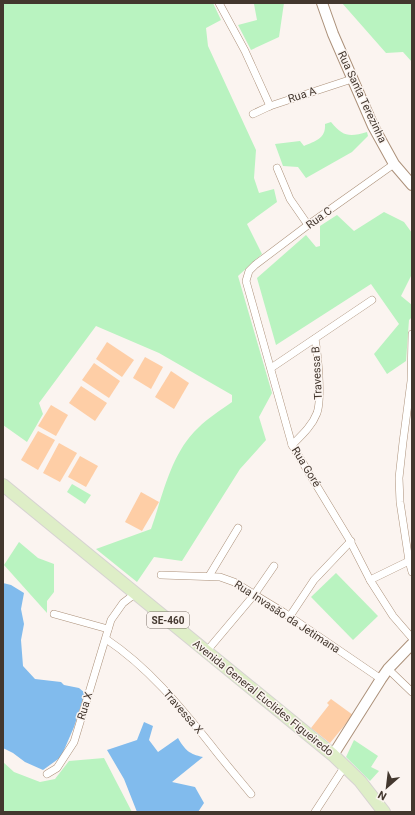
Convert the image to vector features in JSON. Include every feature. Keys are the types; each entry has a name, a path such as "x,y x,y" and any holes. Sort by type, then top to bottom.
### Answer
{"main road":[{"name":"Avenida General Euclides Figueiredo","path":"3,485 345,766 360,781 384,812"}],"street":[{"path":"220,3 245,51 270,106"},
{"name":"Rua Santa Terezinha","path":"322,3 352,79 378,136 394,164 412,185"},
{"name":"Rua A","path":"253,114 270,106 352,79"},
{"name":"Rua C","path":"247,276 249,271 255,265 308,225 394,164"},
{"path":"277,168 290,199 308,225"},
{"name":"Rua Goré","path":"247,276 247,287 292,445 351,541 370,580 393,616 412,638"},
{"path":"271,368 372,300"},
{"path":"412,334 411,381 399,478 400,502 412,572"},
{"name":"Travessa B","path":"292,445 310,426 318,408 318,351 315,339"},
{"path":"209,576 238,528"},
{"path":"290,616 314,580 351,541"},
{"path":"370,580 409,561"},
{"path":"206,652 254,595 274,566"},
{"name":"Rua Invasão da Jetimana","path":"160,575 209,576 225,578 290,616 381,679"},
{"name":"Rua X","path":"47,774 57,768 74,742 111,620 119,608 136,593"},
{"path":"54,614 108,629"},
{"name":"Travessa X","path":"106,639 132,659 180,706 252,794"},
{"path":"333,756 388,669 412,644"},
{"path":"388,669 412,692"},
{"path":"315,812 345,766"}],"green space":[{"path":"3,3 213,3 221,20 206,28 208,46 256,150 254,178 259,193 274,189 277,202 247,224 262,254 238,276 272,393 259,417 266,440 240,469 182,561 154,557 137,582 96,549 151,529 169,475 181,450 189,438 202,424 232,402 232,395 159,353 96,326 39,403 43,414 27,442 3,425"},
{"path":"284,3 279,37 251,50 238,25 257,20 254,4"},
{"path":"342,3 412,3 412,62 403,52 386,53"},
{"path":"331,122 339,131 343,133 356,135 367,132 368,136 352,152 306,178 298,167 283,166 275,144 300,141 304,146 319,139 324,133 325,124"},
{"path":"384,212 404,222 412,233 412,274 401,296 412,305 412,317 409,320 406,361 387,374 374,354 399,324 371,284 276,345 257,278 306,235 316,247 320,246 320,226 337,215 354,231"},
{"path":"72,484 91,495 85,504 67,492"},
{"path":"19,542 38,558 54,564 54,592 47,601 47,613 4,565"},
{"path":"336,573 378,616 353,640 311,597"},
{"path":"354,740 378,756 371,767 379,771 370,781 346,757"},
{"path":"104,758 132,812 3,812 3,762 14,772 40,782 55,779 69,761"}],"water":[{"path":"3,583 11,585 24,593 21,609 24,624 21,640 23,666 35,679 61,682 64,685 79,688 85,693 74,727 61,757 43,770 25,762 3,748"},
{"path":"144,722 153,726 149,740 158,752 178,738 188,751 203,757 172,782 195,787 204,803 198,812 137,812 124,779 107,750 137,740"}],"building":[{"path":"107,342 134,360 122,377 96,359"},
{"path":"145,357 163,367 151,389 133,378"},
{"path":"94,363 120,381 109,398 82,380"},
{"path":"171,371 189,383 174,409 155,397"},
{"path":"81,386 107,403 95,421 69,403"},
{"path":"51,405 68,415 56,436 38,426"},
{"path":"38,431 55,440 38,470 21,460"},
{"path":"59,443 77,453 60,482 43,473"},
{"path":"80,456 98,466 86,487 68,477"},
{"path":"141,492 159,502 142,531 125,522"},
{"path":"331,699 353,715 330,743 311,728 329,705 327,703"}]}
